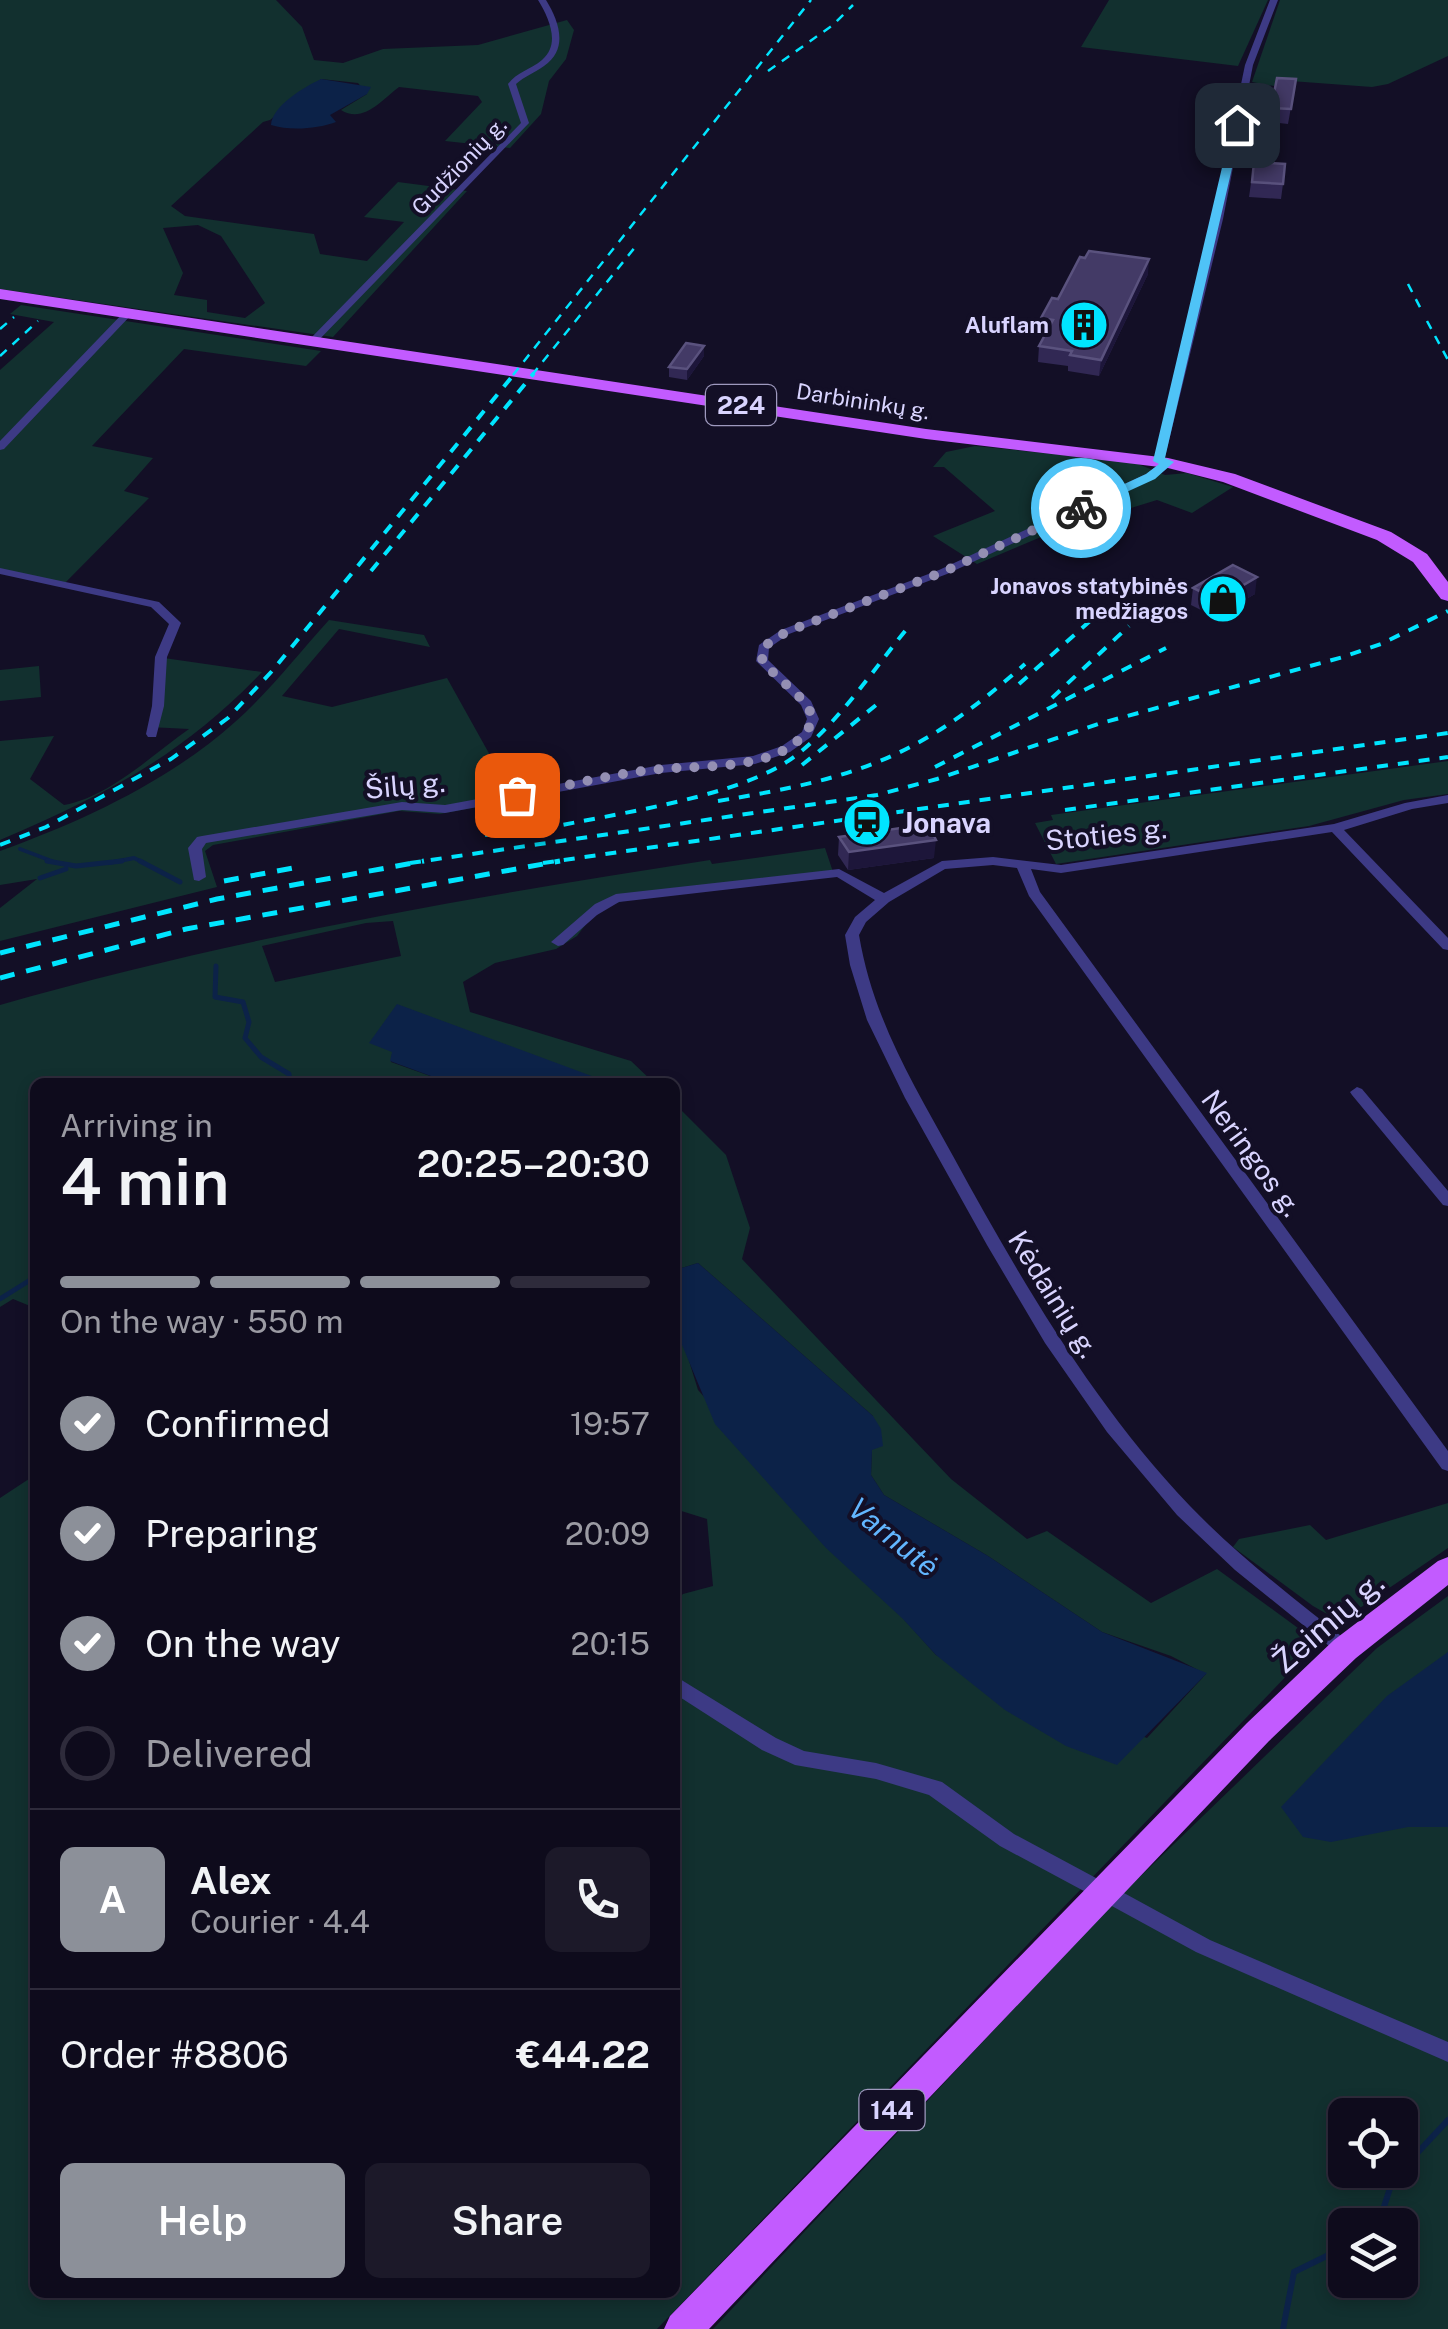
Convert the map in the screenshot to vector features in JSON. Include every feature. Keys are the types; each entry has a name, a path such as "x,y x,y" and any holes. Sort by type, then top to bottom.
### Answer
{"main road":[{"name":"Darbininkų g.","path":"0,294 926,434 1164,462 1248,485 1384,536 1420,558 1448,596"},
{"name":"Žeimių g.","path":"1110,1895 1258,1732 1345,1649 1448,1569"},
{"name":"144","path":"683,2329 1110,1895"}],"street":[{"name":"Gudžionių g.","path":"312,342 525,123 512,84 518,75 548,60 554,50 556,28 542,0"},
{"path":"1164,462 1249,65 1274,0"},
{"path":"0,447 127,314"},
{"name":"Šilų g.","path":"199,876 196,848 202,840 402,806 445,809 661,769 755,760 786,749 808,734 813,719 807,704 762,662 763,647 786,632 943,572 1150,476 1164,462"},
{"path":"0,571 142,601 167,612 175,622 161,657 152,734"},
{"name":"Stoties g.","path":"884,898 942,866 993,861 1061,869 1335,828 1410,806 1448,800"},
{"path":"1335,828 1448,946"},
{"name":"Neringos g.","path":"1023,866 1034,893 1448,1464"},
{"path":"558,942 578,928 592,911 616,898 839,872 884,898"},
{"name":"Kėdainių g.","path":"884,898 860,920 852,934 865,1006 987,1233 1061,1355 1090,1398 1180,1507 1221,1548 1345,1649"},
{"path":"1357,1092 1448,1201"},
{"path":"680,1687 769,1744 802,1760 876,1772 935,1788 1007,1840 1203,1946 1448,2052"}],"green space":[{"path":"0,0 276,0 302,27 314,60 343,63 383,49 478,45 567,20 574,30 566,59 549,81 541,114 510,148 445,141 482,102 478,96 399,87 372,109 349,114 341,110 367,94 358,83 321,79 263,122 171,206 185,216 314,234 320,254 367,261 404,222 364,217 398,182 467,191 333,337 0,289","holes":["198,225 221,236 265,303 245,318 207,312 207,300 174,295 183,273 163,228"]},
{"path":"1109,0 1268,0 1238,66 1081,47"},
{"path":"1280,0 1448,0 1448,56 1388,84 1372,87 1277,80 1274,86 1252,82"},
{"path":"21,305 321,351 306,366 184,349 92,446 153,458 124,491 149,498 64,584 0,573 0,370 54,322 10,314"},
{"path":"975,446 1113,460 1138,464 1165,475 1187,473 1233,487 1192,513 1157,500 1053,532 977,564 933,536 995,511 944,467 933,467 946,452"},
{"path":"329,620 424,635 430,647 339,629 282,696 332,707 447,678 515,800 440,814 399,811 213,845 205,851 217,887 0,941 0,908 37,879 0,885 0,851 93,813 182,763 248,710"},
{"path":"157,657 262,672 202,727 140,771 74,807 0,840 0,741 54,736 30,779 64,805 114,784 189,729 149,727"},
{"path":"39,666 41,697 0,701 0,670"},
{"path":"1448,761 1448,794 1404,800 1309,826 1056,864 1035,823 1053,820 1051,815"},
{"path":"825,848 834,875 625,900 596,911 577,936 556,949 495,963 463,982 470,1012 631,1061 649,1078 593,1078 398,1005 391,1062 436,1078 30,1078 30,1306 13,1299 0,1307 0,1005 264,939 442,904 710,860 712,864","holes":["393,921 401,956 275,982 262,946 366,923"]},
{"path":"680,1109 726,1155 750,1228 742,1259 951,1479 1027,1539 1047,1531 1151,1603 1217,1569 1298,1628 1303,1648 1296,1666 657,2329 0,2329 0,1498 30,1478 30,2298 680,2298 680,1597 713,1586 707,1519 680,1511 680,1335 698,1390 936,1655 1147,1738 1206,1674 1171,1656 1102,1632 988,1556 884,1495 871,1475 873,1416 698,1263 680,1268"},
{"path":"1448,1503 1448,1548 1351,1614 1327,1614 1233,1547 1239,1539 1310,1525 1326,1540"},
{"path":"1448,1596 1448,2329 713,2329 1117,1899 1377,1648"}],"water":[{"path":"321,79 371,87 367,94 330,115 336,122 304,128 271,125 283,104"},
{"path":"397,1004 597,1078 436,1078 390,1061 392,1052 369,1043"},
{"path":"698,1263 873,1416 881,1429 883,1446 872,1450 871,1475 884,1495 988,1556 1102,1632 1207,1673 1117,1765 1066,1746 1005,1710 936,1655 826,1548 715,1424 680,1340 680,1268"},
{"path":"1448,1652 1448,1827 1408,1827 1331,1842 1303,1837 1281,1807 1387,1696"}],"building":[{"path":"1277,78 1296,79 1291,109 1271,108"},
{"path":"1254,162 1285,164 1283,184 1252,182"},
{"name":"Aluflam","path":"1089,251 1149,259 1101,360 1039,346 1053,320 1041,318 1052,298 1058,299 1080,257 1085,258"},
{"path":"686,343 704,346 687,369 669,367"},
{"path":"1233,565 1257,577 1218,600 1193,588"},
{"path":"928,824 936,840 849,852 839,837"}],"waterway":[{"name":"Varnutė","path":"20,849 56,862"},
{"name":"Varnutė","path":"115,862 134,858 140,861"},
{"name":"Varnutė","path":"47,861 56,862"},
{"name":"Varnutė","path":"115,862 122,861"},
{"name":"Varnutė","path":"140,861 144,863"},
{"name":"Varnutė","path":"140,861 180,882"},
{"name":"Varnutė","path":"56,862 76,866 115,862"},
{"name":"Varnutė","path":"109,863 115,862"},
{"path":"40,878 66,869"},
{"name":"Varnutė","path":"216,966 215,997 243,1002 249,1022 245,1038 261,1057 290,1078"},
{"path":"0,1299 30,1280"},
{"path":"1384,2208 1393,2179 1448,2120"},
{"path":"1283,2329 1294,2272 1328,2255"}],"railway":[{"path":"513,375 811,0"},
{"path":"768,71 833,25 853,5"},
{"path":"532,375 636,246"},
{"path":"1408,284 1422,311"},
{"path":"0,329 14,317"},
{"path":"0,356 38,321"},
{"path":"1427,321 1448,360"},
{"path":"0,845 46,827 171,759 228,718 273,670 515,373"},
{"path":"371,571 534,373"},
{"path":"410,863 877,795 937,779 1098,724 1343,657 1381,644 1448,611"},
{"path":"1019,684 1090,621"},
{"path":"543,829 697,797 780,766 833,720 910,625"},
{"path":"1052,698 1129,626"},
{"path":"935,767 1166,648"},
{"path":"718,801 810,783 884,760 951,722 1025,664"},
{"path":"802,765 881,701"},
{"path":"543,863 1448,733"},
{"path":"1065,810 1448,757"},
{"path":"485,835 555,824"},
{"path":"0,953 217,899 424,861"},
{"path":"0,978 186,929 560,861"},
{"path":"224,881 298,867"}],"way so far":[{"path":"517,795 661,769 755,760 786,749 808,734 813,719 807,704 762,662 763,647 786,632 943,572 1081,508"}],"place":[{"name":"Aluflam","path":"1084,325"},
{"name":"Jonavos statybinės medžiagos","path":"1223,599"},
{"name":"Jonava","path":"867,822"}],"route":[{"path":"1081,508 1150,476 1168,462 1159,461 1237,125"}]}
